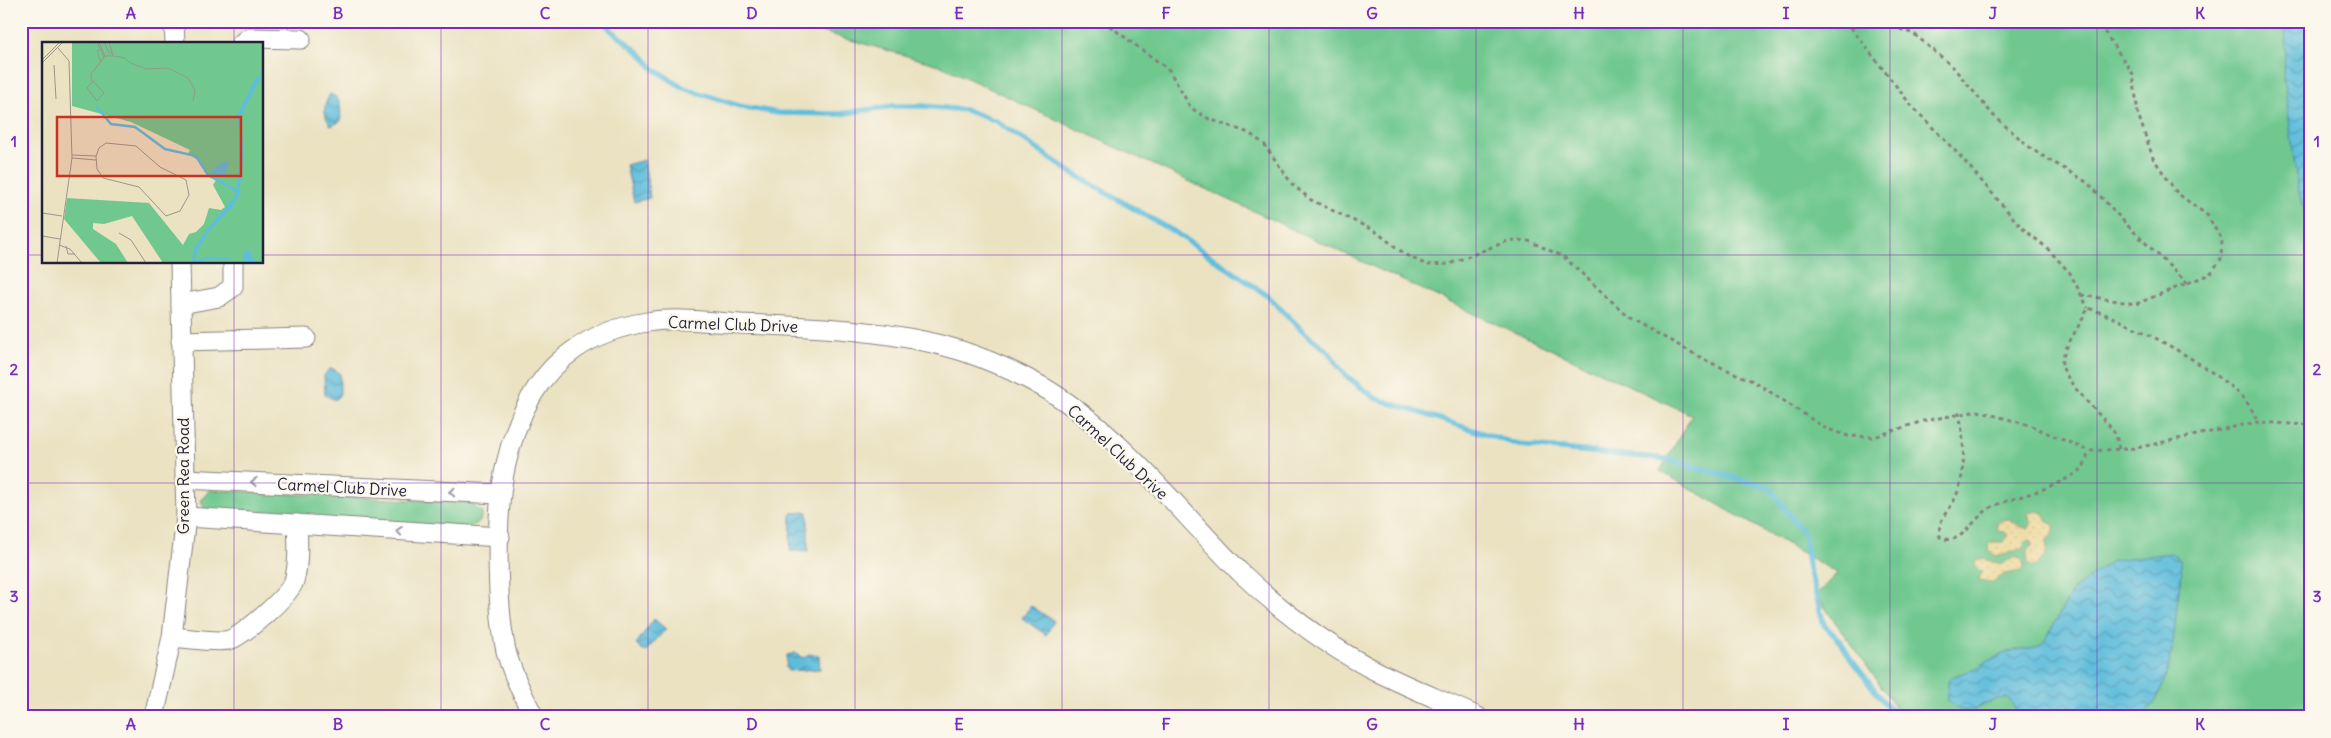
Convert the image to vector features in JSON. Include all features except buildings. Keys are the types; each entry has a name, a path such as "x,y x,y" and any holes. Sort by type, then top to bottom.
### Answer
{"street":[{"path":"174,21 175,42"},
{"path":"243,42 248,38 301,39"},
{"name":"Green Rea Road","path":"154,717 172,637 186,517 180,264"},
{"path":"181,304 219,297 233,287 233,264"},
{"name":"Carmel Club Drive","path":"534,717 521,692 506,650 499,571 500,494 511,442 522,412 534,392 551,370 572,351 589,340 618,328 668,320 831,328 894,336 959,350 1002,366 1034,383 1080,412 1129,457 1242,574 1302,626 1378,672 1478,717"},
{"path":"181,340 306,338"},
{"name":"Carmel Club Drive","path":"184,479 500,494"},
{"path":"186,517 500,537"},
{"path":"172,637 228,640 242,633 265,614 294,584 298,552 297,524"}],"path":[{"path":"1103,21 1169,70 1191,108 1209,119 1249,133 1264,144 1292,184 1311,200 1375,231 1406,256 1427,265 1449,264 1510,240 1529,242 1564,257 1632,319 1709,362 1755,382 1825,428 1848,436 1874,437 1923,421 1959,412 1978,411 2000,415 2029,425 2089,451 2136,448 2257,422 2310,425"},
{"path":"1846,22 1872,21"},
{"path":"1877,21 1914,34 1953,67 1993,115 2033,150 2088,183 2129,227 2188,284"},
{"path":"2081,295 2136,304 2210,274 2221,259 2222,240 2207,215 2177,193 2153,158 2138,114 2133,74 2097,21"},
{"path":"1846,22 1880,62 1910,104 1962,157 2022,228 2047,248 2070,273 2088,308 2113,316 2225,381 2244,399 2257,422"},
{"path":"2088,308 2062,361 2063,369 2075,388 2111,428 2119,449"},
{"path":"1959,412 1962,428 1962,474 1956,497 1938,526 1940,537 1947,541 1957,540 1979,516 1991,508 2065,479 2083,467 2089,451"}],"green space":[{"path":"783,21 2310,21 2310,717 1903,717 1816,595 1837,573 1660,471 1692,415 939,65"},
{"path":"210,490 471,503 482,512 480,522 465,529 216,513 204,508 201,500"}],"sand":[{"path":"2037,510 2045,515 2047,522 2054,525 2054,533 2047,541 2046,555 2036,566 2031,567 2027,562 2027,551 2033,544 2031,540 2026,542 2022,549 1998,556 1990,553 1989,546 1993,542 2004,542 2008,535 2005,532 1997,531 1997,524 2002,520 2009,519 2021,527 2029,528 2031,524 2028,512"},
{"path":"2015,557 2023,560 2024,568 2021,571 2005,574 1992,583 1979,581 1983,572 1974,567 1976,561 1983,559 2002,564"}],"water":[{"path":"2286,21 2310,21 2310,218 2302,205 2297,184 2284,80"},
{"path":"330,94 339,101 341,108 341,121 331,126 326,118 325,110"},
{"path":"644,160 650,198 634,202 626,165"},
{"path":"329,369 334,369 340,374 340,394 335,400 325,395 324,376"},
{"path":"808,512 808,551 790,551 791,513"},
{"path":"2171,553 2180,559 2182,573 2172,649 2163,685 2154,702 2142,717 2021,717 2008,698 1992,701 1978,708 1964,711 1956,708 1948,701 1948,681 1951,678 2005,653 2041,645 2073,590 2113,560"},
{"path":"1031,606 1054,621 1046,635 1022,618"},
{"path":"654,619 666,629 645,652 636,644"},
{"path":"795,653 803,658 809,654 819,656 820,669 788,671 786,668 787,655"}],"waterway":[{"path":"604,21 611,30 640,53 654,69 684,88 739,106 778,113 839,114 893,106 924,106 965,110 996,121 1072,173 1178,234 1268,296 1306,334 1328,351 1344,374 1375,398 1519,445 1666,459 1770,488 1805,536 1808,565 1824,625 1841,642 1850,658 1884,702 1901,717"}]}
